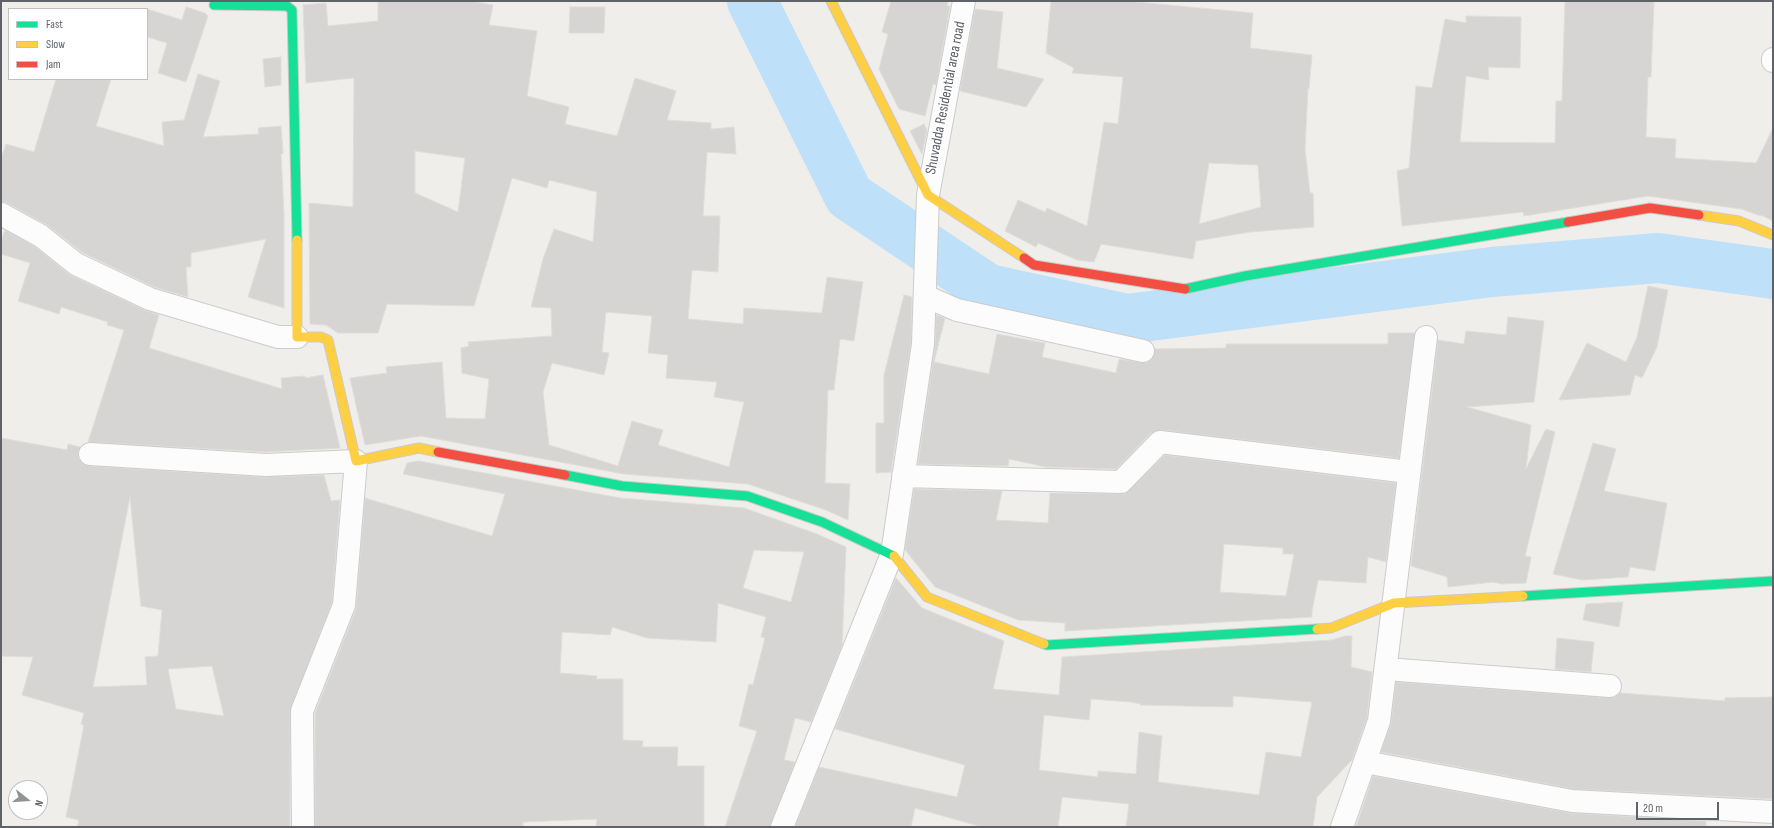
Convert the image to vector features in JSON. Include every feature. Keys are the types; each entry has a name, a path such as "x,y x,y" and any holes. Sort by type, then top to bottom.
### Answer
{"street":[{"path":"831,1 928,195 1034,265 1181,290 1245,276 1650,208 1739,221 1773,235"},
{"name":"Shuvadda Residential area road","path":"782,827 892,554 923,344 928,195 964,1"},
{"path":"214,5 287,6 292,10 297,337"},
{"path":"1,214 40,236 76,264 150,299 278,337 321,337 328,340 356,460 344,605 302,712 303,827"},
{"path":"925,296 956,310 1144,350"},
{"path":"1342,827 1379,721 1426,337"},
{"path":"903,476 1121,482 1160,442 1409,472"},
{"path":"90,454 266,465 356,460 419,448 622,486 747,496 822,522 892,554 927,598 1047,645 1331,628 1394,603 1773,581"},
{"path":"1386,669 1610,686"},
{"path":"1365,762 1572,801 1773,812"}],"building":[{"path":"378,1 471,1 493,5 489,25 537,31 527,96 569,107 565,124 617,136 635,78 676,91 667,120 711,123 711,129 734,127 736,154 707,152 703,216 720,216 718,272 692,270 688,319 743,324 744,308 822,313 827,277 863,282 854,341 840,339 834,390 828,390 825,483 850,484 848,520 826,510 748,484 624,474 421,436 365,445 350,378 387,373 386,367 442,362 446,418 485,419 489,379 462,373 461,348 469,346 468,342 552,336 551,308 531,307 543,259 554,229 593,242 597,192 549,180 547,188 512,178 474,306 387,304 378,333 338,333 326,325 310,324 309,203 353,207 354,78 306,83 303,5 326,3 328,26 378,21","holes":["415,151 465,158 458,212 415,193","606,312 652,316 648,353 668,355 666,378 717,382 714,397 744,402 729,467 658,445 663,430 632,421 618,466 549,445 543,392 552,363 604,375 609,353 602,352"]},
{"path":"891,1 948,1 947,6 950,6 936,85 933,84 925,116 899,109 879,69 888,34 882,32"},
{"path":"1051,1 1126,1 1253,13 1250,48 1312,55 1309,89 1308,88 1305,149 1310,193 1313,193 1314,227 1250,232 1196,241 1193,259 1101,244 1094,262 1077,260 1038,243 1036,247 1005,231 1018,200 1045,212 1047,208 1087,226 1104,122 1118,124 1123,77 1072,73 1074,68 1046,53","holes":["1209,163 1258,165 1261,207 1199,224"]},
{"path":"1565,1 1654,1 1651,77 1648,77 1646,137 1676,139 1675,158 1756,163 1773,128 1773,221 1761,215 1741,209 1648,196 1524,216 1523,212 1402,226 1397,171 1409,168 1416,86 1432,88 1445,19 1466,23 1466,16 1521,17 1520,68 1488,67 1489,80 1466,76 1460,142 1555,143 1556,101 1562,101"},
{"path":"186,7 205,13 208,16 186,82 158,73 167,43 148,37 148,9 182,20"},
{"path":"570,7 605,7 604,33 569,33"},
{"path":"975,9 1003,12 997,68 1044,79 1026,107 960,91"},
{"path":"281,57 281,85 265,87 263,59"},
{"path":"198,74 220,81 203,137 259,134 258,128 281,126 283,153 281,154 284,215 284,308 248,297 266,239 191,253 191,267 186,267 188,297 154,287 83,253 47,225 7,203 1,202 1,159 6,144 34,152 56,80 111,80 96,126 164,146 162,122 184,120"},
{"path":"924,124 927,130 922,154 910,131"},
{"path":"5,230 34,246 70,275 159,315 149,348 282,389 281,378 305,376 305,378 323,375 340,448 266,452 88,442 124,330 107,325 108,322 61,307 59,314 18,301 30,263 1,254 1,241"},
{"path":"1648,286 1668,290 1657,347 1642,378 1635,375 1630,395 1559,400 1587,343 1626,362 1637,337"},
{"path":"904,295 912,297 911,343 891,472 876,473 876,423 884,423 884,375"},
{"path":"936,315 945,318 934,362 989,374 997,334 1045,343 1042,357 1116,373 1119,359 1146,363 1152,359 1155,349 1226,348 1226,344 1388,344 1388,333 1415,333 1399,458 1161,430 1151,433 1116,469 1046,467 1009,459 1008,466 918,464 935,346"},
{"path":"1508,317 1544,321 1534,402 1467,407 1531,425 1526,469 1546,429 1555,432 1525,556 1531,557 1526,583 1502,584 1493,582 1448,587 1447,577 1411,566 1438,340 1464,344 1466,331 1506,335"},
{"path":"1,438 67,450 68,444 80,447 78,453 79,459 83,464 89,466 265,477 324,475 331,501 340,500 332,602 290,711 290,827 77,827 79,820 66,817 84,725 81,724 84,713 22,695 33,657 1,656","holes":["130,497 141,606 162,610 158,656 145,657 147,685 93,687","212,666 224,716 176,709 168,669"]},
{"path":"1593,443 1616,449 1604,491 1667,503 1655,571 1630,567 1628,577 1582,580 1553,574"},
{"path":"1165,455 1396,483 1386,562 1368,557 1366,583 1318,580 1312,617 1065,631 1065,623 1018,620 935,587 905,550 914,489 1002,491 996,520 1048,523 1050,493 1125,494","holes":["1224,544 1283,548 1283,554 1294,554 1286,596 1220,592"]},
{"path":"419,461 620,498 744,508 817,534 846,547 842,646 811,722 795,718 784,760 795,762 770,827 725,827 757,731 739,726 749,684 753,685 765,638 761,637 766,617 718,603 716,642 647,638 612,627 610,635 562,632 560,673 597,676 596,679 623,679 623,740 643,741 642,747 678,747 677,766 704,766 704,827 596,827 597,819 523,822 523,827 315,827 315,713 356,609 365,498 492,536 505,494 403,474 407,463","holes":["754,550 804,552 791,602 743,588"]},
{"path":"896,578 922,608 1004,641 993,689 1059,695 1062,657 1332,640 1345,636 1352,636 1351,667 1372,672 1367,718 1352,760 1317,797 1313,827 1126,827 1129,804 1062,797 1058,827 982,827 915,808 911,827 795,827 819,767 957,797 965,765 835,729","holes":["1233,696 1312,702 1301,757 1266,752 1259,795 1158,782 1162,736 1139,732 1136,774 1098,771 1098,777 1039,770 1044,715 1089,720 1091,699 1131,702 1141,704 1140,705 1233,707"]},
{"path":"1623,602 1619,627 1583,620 1586,604"},
{"path":"1557,638 1594,642 1591,672 1555,669"},
{"path":"1396,682 1609,698 1615,697 1620,693 1725,701 1725,698 1773,697 1773,799 1574,789 1381,752 1391,723"},
{"path":"1373,776 1570,813 1706,821 1706,827 1356,827"}],"waterway":[{"path":"752,1 849,196 988,289 1127,319 1492,272 1658,258 1773,274"}],"traffic: fast":[{"path":"214,5 287,6 292,10 297,240"},
{"path":"1185,289 1245,276 1568,222"},
{"path":"565,475 622,486 747,496 822,522 894,556"},
{"path":"1523,596 1773,581"},
{"path":"1044,644 1317,629"}],"traffic: slow":[{"path":"831,1 928,195 1024,258"},
{"path":"1699,215 1739,221 1773,235"},
{"path":"297,240 297,337 321,337 328,340 356,461 419,448 438,452"},
{"path":"894,556 927,597 1044,644"},
{"path":"1317,629 1331,628 1394,603 1523,596"}],"traffic: jam":[{"path":"1568,222 1650,208 1699,215"},
{"path":"1024,258 1034,265 1185,289"},
{"path":"438,452 565,475"}]}
